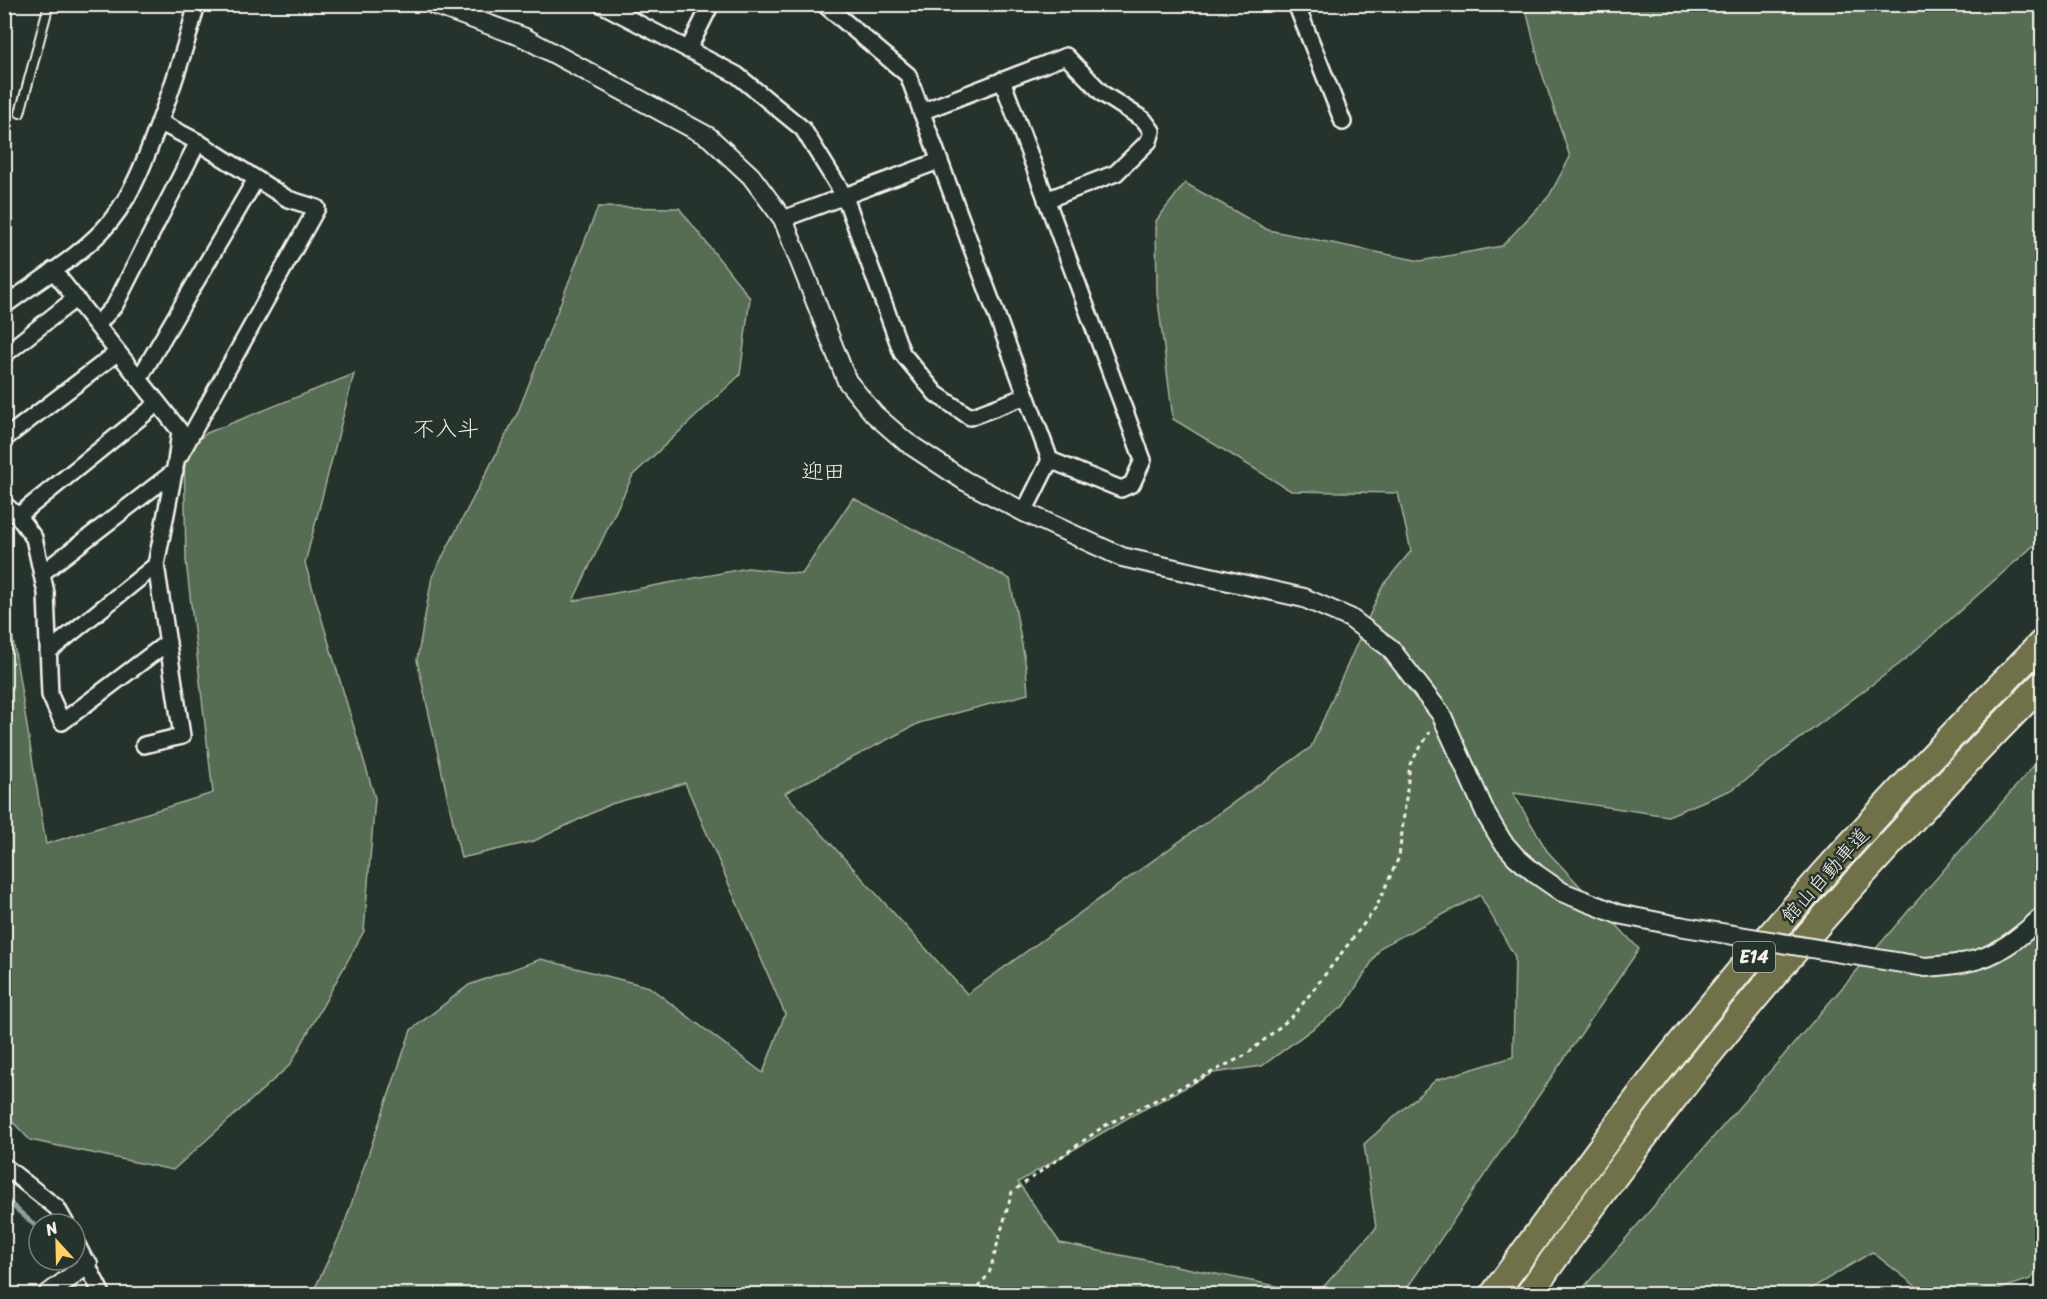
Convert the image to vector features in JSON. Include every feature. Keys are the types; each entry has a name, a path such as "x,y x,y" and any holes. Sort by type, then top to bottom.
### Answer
{"highway":[{"name":"館山自動車道","path":"1494,1294 1584,1170 1683,1042 1805,896 1954,733 2043,643"},
{"name":"館山自動車道","path":"1529,1294 1605,1186 1711,1050 1844,896 1976,752 2043,684"}],"street":[{"path":"4,306 95,238 117,213 135,181 159,122 180,67 197,4"},
{"path":"432,4 523,37 709,137 751,176 783,219 848,381 874,414 906,442 965,481 1024,512 1122,557 1304,598 1350,618 1390,648 1441,714 1487,816 1502,841 1516,857 1562,892 1618,914 1926,967 1969,962 1989,955 2007,945 2043,917"},
{"path":"601,4 738,75 803,129 845,197 902,353 936,394 970,417 1026,396"},
{"path":"688,50 711,4"},
{"path":"824,4 908,75 1050,460 1024,512"},
{"path":"1296,4 1343,122"},
{"path":"921,112 1065,56 1103,94 1144,120 1152,131 1149,141 1116,173 1047,200"},
{"path":"1002,80 1143,460 1132,484 1121,489 1050,460"},
{"path":"42,573 175,466 316,208 288,199 198,142 159,122"},
{"path":"97,325 115,305 198,142"},
{"path":"783,219 939,161"},
{"path":"139,379 256,179"},
{"path":"53,270 180,431 156,565 182,736 144,745"},
{"path":"4,355 76,298"},
{"path":"4,439 118,352"},
{"path":"18,516 158,403"},
{"path":"4,504 18,516 34,538 46,593 50,695 62,722 168,642"},
{"path":"48,652 156,565"},
{"path":"4,1166 59,1212"},
{"path":"48,1294 88,1264 102,1294"}],"lane":[{"path":"20,113 49,4"}],"path":[{"path":"972,1294 989,1274 1012,1192 1104,1126 1246,1055 1294,1015 1376,908 1399,857 1410,764 1441,714"}],"green space":[{"path":"1525,5 2042,5 2042,538 1902,662 1733,789 1668,816 1513,793 1547,851 1639,949 1403,1294 1317,1294 312,1294 342,1231 411,1030 469,985 541,959 649,987 763,1073 785,1014 685,783 611,804 534,841 461,858 417,660 432,577 518,412 598,207 679,208 750,298 740,375 633,475 573,601 748,568 802,574 853,498 1010,579 1026,667 1028,694 919,723 785,793 967,994 1311,747 1383,585 1411,551 1398,493 1291,491 1173,419 1157,293 1156,221 1185,183 1268,230 1420,261 1502,246 1549,196 1570,157 1540,67","holes":["1480,895 1515,957 1513,1057 1436,1080 1364,1144 1376,1228 1317,1294 1060,1243 1018,1182 1131,1116 1213,1073 1262,1066 1345,1005 1381,947"]},
{"path":"354,374 305,563 375,798 364,931 290,1065 173,1170 30,1140 5,1114 4,584 46,844 213,793 186,561 184,450 207,433"},
{"path":"2042,756 2042,1264 2030,1279 1985,1294 1926,1294 1872,1252 1802,1294 1578,1294"}],"waterway":[{"path":"4,1198 27,1218"},
{"path":"71,1283 77,1294"}],"district":[{"name":"不入斗","path":"446,428"},
{"name":"迎田","path":"823,471"}]}
